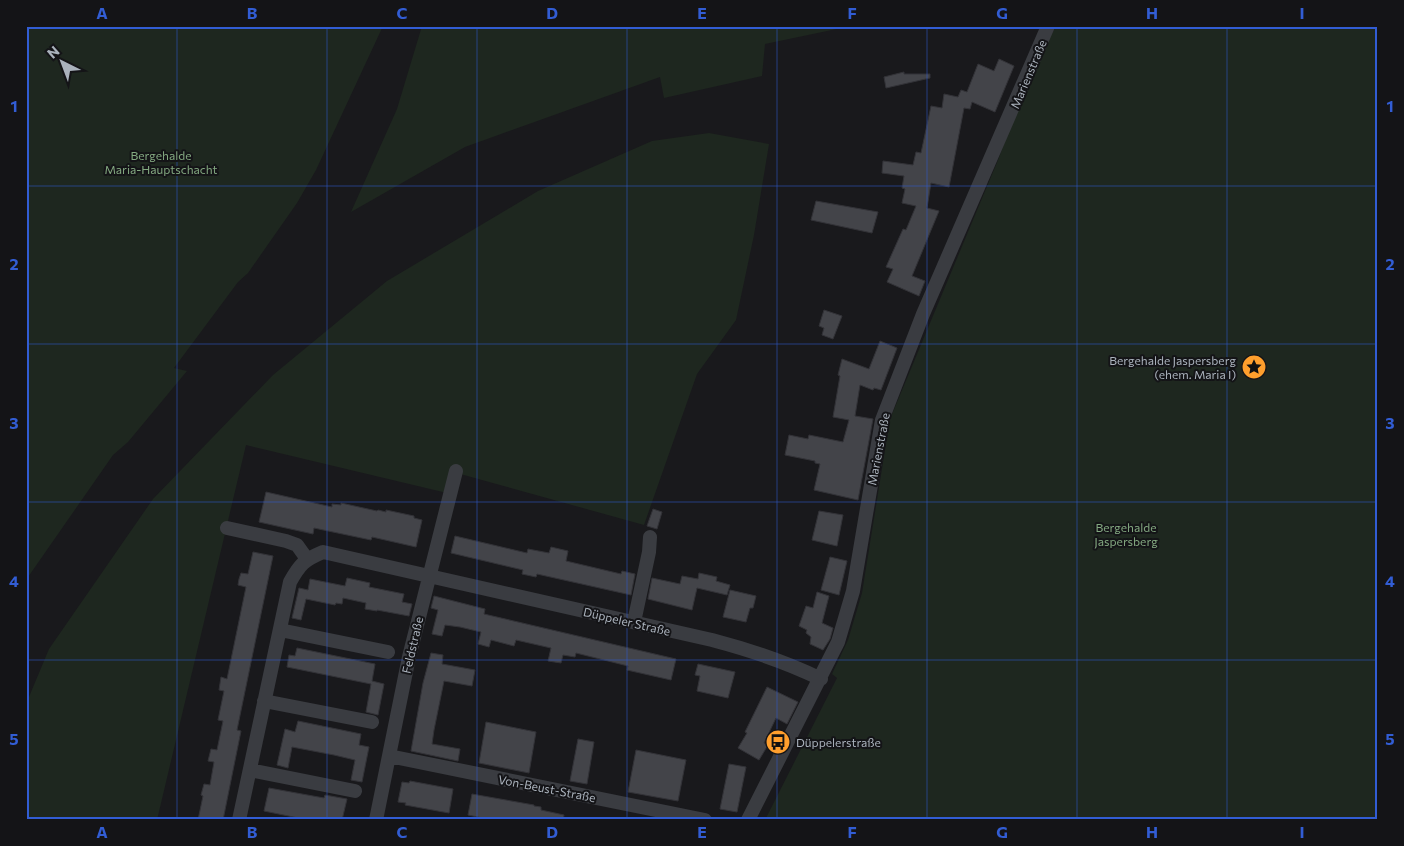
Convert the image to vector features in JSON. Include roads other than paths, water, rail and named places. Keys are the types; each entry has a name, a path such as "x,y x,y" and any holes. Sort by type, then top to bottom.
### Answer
{"street":[{"name":"Marienstraße","path":"748,820 821,679 838,642 853,591 882,420 923,314 1048,26"},
{"name":"Feldstraße","path":"376,820 409,656 456,471"},
{"path":"228,528 292,543 307,558 299,566 290,582 239,820"},
{"path":"634,622 649,552 650,537"},
{"name":"Düppeler Straße","path":"307,558 323,552 634,622 753,651 790,664 821,679"},
{"path":"280,630 388,652"},
{"path":"264,701 372,722"},
{"name":"Von-Beust-Straße","path":"388,756 705,820"},
{"path":"250,770 355,792"}],"place":[{"name":"Bergehalde Jaspersberg (ehem. Maria I)","path":"1254,367"},
{"name":"Düppelerstraße","path":"778,742"}],"park label":[{"name":"Bergehalde Maria-Hauptschacht","path":"161,162"},
{"name":"Bergehalde Jaspersberg","path":"1126,534"}]}
